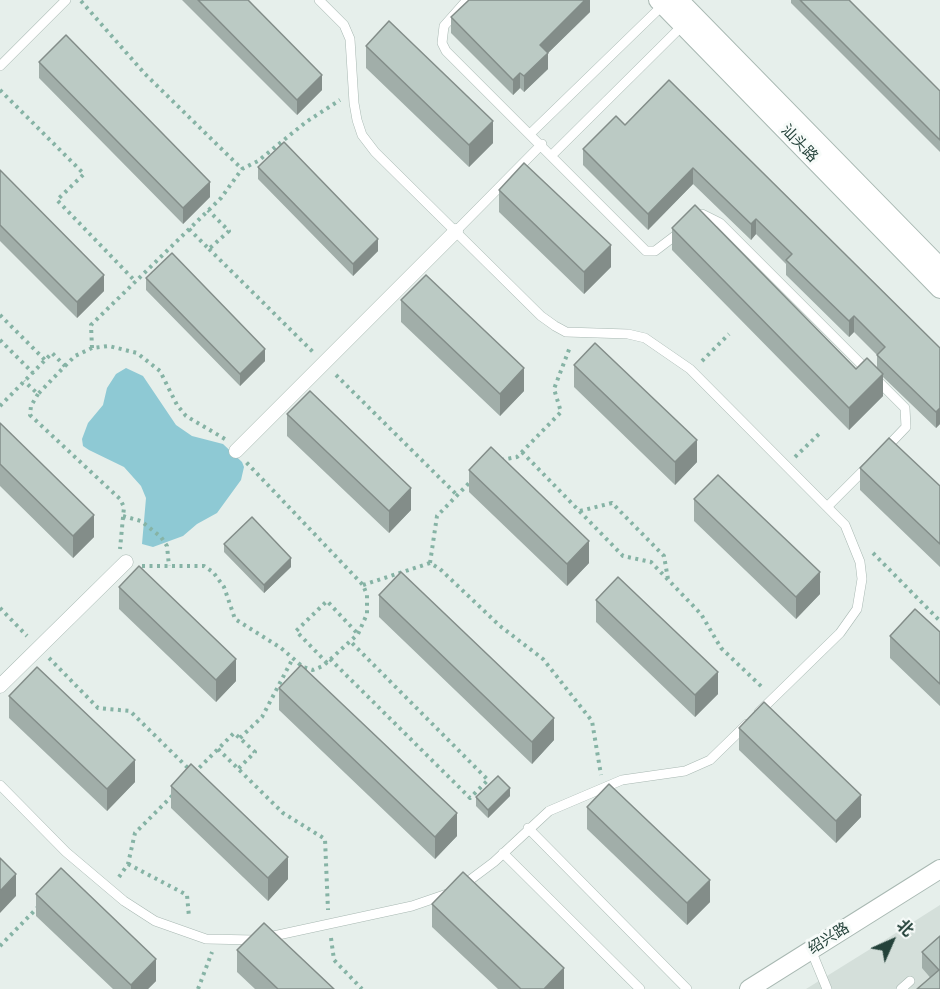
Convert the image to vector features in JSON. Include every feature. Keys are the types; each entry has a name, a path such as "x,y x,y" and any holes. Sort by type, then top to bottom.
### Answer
{"street":[{"name":"汕头路","path":"667,1 940,267"},
{"name":"汕头路","path":"688,20 940,288"},
{"path":"236,451 456,231"},
{"path":"0,686 126,562"},
{"name":"绍兴路","path":"749,989 940,869"}],"lane":[{"path":"0,66 66,0"},
{"path":"0,785 66,852 110,890 154,921 216,940 254,940 439,898 472,881 549,811 622,780 685,771 710,760 840,633 857,609 861,596 862,579 855,545 845,525 692,371 645,338 628,333 566,332 541,316 375,152 362,135 353,91 350,39 344,25 319,0"},
{"path":"467,0 444,26 442,43 447,51 646,251 655,252 702,214 720,223 905,408 906,427 901,434 828,506"},
{"path":"531,133 667,1"},
{"path":"552,155 688,20"},
{"path":"456,231 542,144"},
{"path":"528,828 687,989"},
{"path":"503,853 640,989"},
{"path":"811,950 827,989"},
{"path":"901,989 910,981"}],"path":[{"path":"81,0 145,75 242,169"},
{"path":"0,90 84,174 57,200 135,281"},
{"path":"92,348 91,326 208,210 242,169 258,161 306,122 353,91"},
{"path":"189,228 209,249 222,237 228,231 208,210"},
{"path":"0,315 45,360"},
{"path":"498,461 517,457 561,412 554,389 575,332"},
{"path":"692,371 729,334"},
{"path":"0,340 33,373"},
{"path":"92,348 123,348 152,363 160,371 177,405 186,416 225,439 236,451 363,585 367,595 368,614 358,634 328,661 314,670 303,667 292,660 281,648 235,619 224,587 213,572 204,566 135,566 126,562 120,552 124,507 120,499 30,415 30,406 38,394 75,356 92,348"},
{"path":"0,406 52,353 65,366"},
{"path":"24,381 38,394"},
{"path":"787,465 820,432"},
{"path":"522,452 624,556 651,562 701,614 721,648 773,698"},
{"path":"430,563 437,516 472,479"},
{"path":"579,511 612,503 664,556 668,579"},
{"path":"123,516 141,521 155,531 167,546 169,566"},
{"path":"869,549 940,621"},
{"path":"363,585 430,563 440,569 500,626 543,659 592,721 601,770 600,788"},
{"path":"350,641 488,780 470,798 296,631 327,601 358,634"},
{"path":"0,608 98,708 130,711 193,774 234,733 255,752 238,769"},
{"path":"240,738 262,717 292,660"},
{"path":"218,749 283,813 325,839 329,924 334,960 362,989"},
{"path":"110,890 128,864 135,833 177,791"},
{"path":"128,864 188,895 190,933"},
{"path":"0,946 48,897"},
{"path":"198,989 216,940"}],"shaded area":[{"path":"940,905 940,989 806,989 888,938"}],"water":[{"path":"126,368 143,376 176,425 192,436 223,444 242,462 244,467 241,480 217,513 197,524 183,536 153,547 142,544 146,498 141,486 124,467 83,446 82,439 88,423 103,405 107,388 116,374"}],"building":[{"path":"198,0 248,0 322,75 297,100"},
{"path":"469,0 585,0 540,45 548,53 524,76 520,73 513,80 451,17"},
{"path":"800,0 849,0 940,91 940,140"},
{"path":"389,21 493,121 469,145 366,46"},
{"path":"66,35 210,182 183,208 39,62"},
{"path":"669,80 940,348 940,408 936,412 877,355 885,347 854,316 849,321 786,260 792,254 756,219 751,224 693,168 648,214 583,149 616,116 625,125"},
{"path":"284,142 378,239 353,264 258,167"},
{"path":"524,163 611,245 584,272 499,190"},
{"path":"0,170 104,275 77,302 0,225"},
{"path":"695,205 856,369 867,358 883,374 849,408 672,228"},
{"path":"172,253 265,349 240,374 146,278"},
{"path":"426,275 524,368 500,394 401,300"},
{"path":"595,343 697,440 675,462 574,365"},
{"path":"310,391 411,488 389,511 287,414"},
{"path":"0,423 94,515 73,536 0,464"},
{"path":"889,438 940,486 940,544 860,468"},
{"path":"491,447 589,541 567,564 469,470"},
{"path":"718,475 820,572 796,597 694,499"},
{"path":"252,517 291,558 264,585 224,544"},
{"path":"139,566 236,659 216,680 119,587"},
{"path":"401,572 554,718 532,742 379,595"},
{"path":"618,577 718,672 695,695 596,600"},
{"path":"915,609 940,632 940,684 890,636"},
{"path":"301,665 457,813 435,837 279,688"},
{"path":"37,667 135,760 107,789 9,696"},
{"path":"764,702 861,795 836,821 739,728"},
{"path":"191,764 288,857 268,878 171,786"},
{"path":"498,776 510,788 488,810 476,797"},
{"path":"609,784 710,880 687,903 587,807"},
{"path":"0,858 16,874 0,891"},
{"path":"61,868 156,959 131,985 36,894"},
{"path":"463,872 564,968 544,989 521,989 432,904"},
{"path":"264,923 334,989 278,989 237,950"},
{"path":"940,936 940,989 917,989 939,970 922,952"}]}
